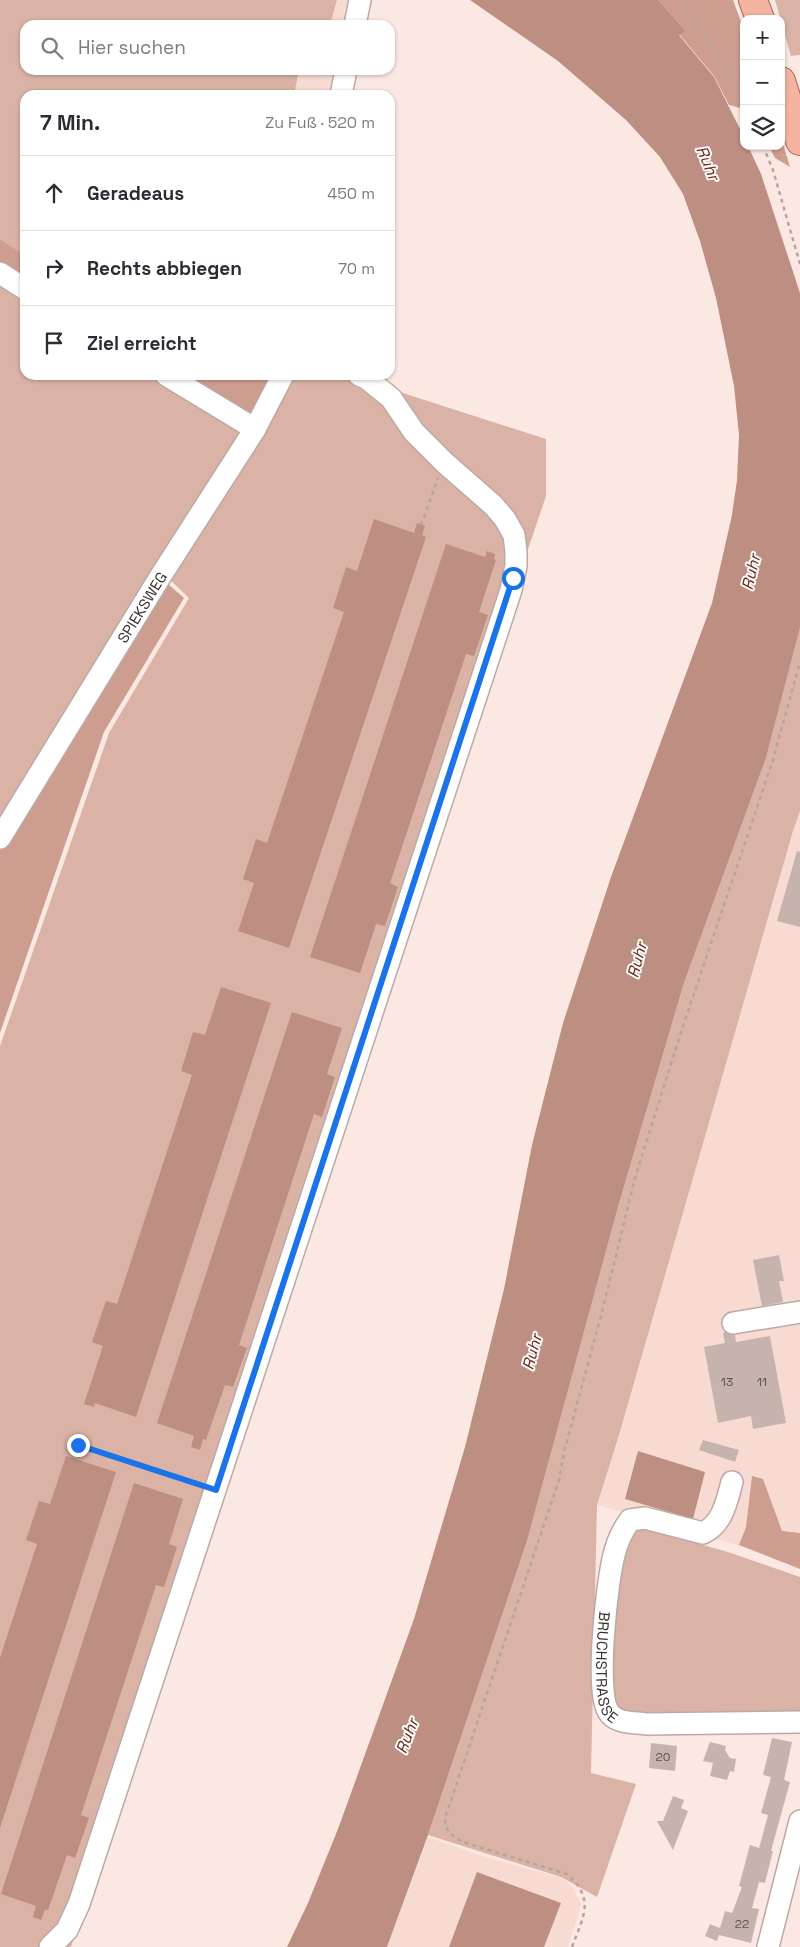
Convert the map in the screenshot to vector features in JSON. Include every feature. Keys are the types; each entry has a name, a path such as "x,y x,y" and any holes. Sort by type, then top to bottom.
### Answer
{"main road":[{"path":"753,0 759,15"},
{"path":"785,93 800,140"}],"street":[{"path":"356,20 360,0"},
{"path":"342,90 345,75"},
{"path":"0,273 20,285"},
{"path":"174,380 255,429"},
{"name":"SPIEKSWEG","path":"0,838 160,577 255,429 280,380"},
{"path":"50,1947 66,1930 79,1904 501,618 516,566 514,535 506,519 494,506 444,463 414,432 391,398 368,380"},
{"path":"732,1323 800,1312"},
{"name":"BRUCHSTRASSE","path":"732,1482 723,1514 709,1530 703,1533 645,1518 630,1520 621,1532 614,1554 606,1596 603,1675 604,1696 608,1712 614,1718 623,1722 646,1724 800,1722"},
{"path":"768,1947 800,1820"}],"path":[{"path":"682,0 714,48 743,105"},
{"path":"765,150 773,170 800,264"},
{"path":"421,525 444,463"},
{"path":"572,1947 586,1908 584,1896 572,1879 567,1874 455,1838 446,1828 445,1818 559,1480 564,1452 602,1312 635,1178 681,1032 772,763 800,662"},
{"path":"78,1445 216,1490"}],"shaded area":[{"path":"0,0 337,0 331,20 20,20 20,75 298,75 295,90 20,90 20,252 0,239"},
{"path":"337,0 360,0 356,20 331,20"},
{"path":"658,0 733,0 740,19 740,108 729,105 714,76 679,34 686,31"},
{"path":"775,0 800,0 800,55 791,56 785,35 785,15 779,15"},
{"path":"298,75 345,75 342,90 295,90"},
{"path":"771,150 785,150 790,167 775,158"},
{"path":"0,239 20,252 20,286 0,273"},
{"path":"0,273 20,286 20,380 174,380 255,429 0,838"},
{"path":"174,380 280,380 255,429"},
{"path":"283,380 363,380 546,439 546,496 215,1477 71,1947 0,1947 0,1046 109,733 189,598 166,576"},
{"path":"160,577 184,598 104,732 0,1033 0,838"},
{"path":"800,628 800,811 597,1505 591,1773 636,1784 597,1897 561,1877 428,1835 527,1541 618,1207 684,983 766,758"},
{"path":"800,811 800,1563 597,1505"},
{"path":"752,1476 763,1479 782,1531 800,1533 800,1569 739,1545 746,1527"},
{"path":"632,1525 728,1552 800,1577 800,1718 616,1713 607,1686 610,1612"},
{"path":"428,1837 479,1855 562,1878 572,1886 581,1904 568,1947 387,1947"}],"water":[{"name":"Ruhr","path":"470,0 658,0 686,31 679,35 714,77 740,129 740,150 750,150 761,174 800,293 800,628 766,758 684,983 618,1207 527,1541 428,1835 387,1947 287,1947 308,1903 338,1829 414,1619 465,1447 504,1289 532,1145 563,1023 611,877 712,603 732,515 737,480 739,435 734,386 716,298 700,241 683,194 660,157 626,120 558,61"},
{"path":"374,519 414,533 417,523 425,526 422,535 426,537 289,948 238,931 254,883 243,879 256,839 267,843 344,612 333,608 346,567 357,571"},
{"path":"446,544 485,557 487,551 495,554 494,559 496,560 479,612 488,615 474,656 466,654 390,883 398,887 385,926 376,924 360,973 310,957"},
{"path":"221,987 271,1003 136,1417 95,1403 94,1407 84,1404 103,1346 92,1342 106,1301 117,1304 192,1075 181,1071 193,1032 205,1035"},
{"path":"292,1012 342,1028 327,1074 335,1077 322,1117 314,1114 239,1345 247,1348 233,1387 225,1385 206,1440 203,1439 200,1450 191,1447 194,1436 157,1423"},
{"path":"638,1451 705,1472 693,1519 625,1499"},
{"path":"66,1456 116,1472 0,1828 0,1658 37,1544 26,1540 39,1501 50,1504"},
{"path":"134,1483 183,1499 169,1544 177,1547 164,1587 156,1585 81,1815 89,1818 75,1858 67,1855 48,1910 45,1910 41,1920 33,1917 36,1906 1,1894"},
{"path":"477,1872 561,1903 544,1947 449,1947"}],"building":[{"path":"797,851 800,852 800,927 777,921"},
{"path":"779,1255 784,1281 779,1281 783,1302 762,1306 753,1260"},
{"path":"723,1333 735,1335 736,1342 770,1336 786,1423 753,1429 751,1416 718,1423 704,1347 725,1343"},
{"path":"703,1440 739,1450 735,1462 699,1450"},
{"path":"772,1738 792,1742 784,1780 790,1782 771,1851 773,1851 765,1883 759,1882 752,1908 759,1909 751,1943 719,1935 717,1941 705,1936 710,1924 720,1928 725,1911 732,1913 742,1887 739,1886 750,1845 759,1848 768,1815 761,1813 771,1777 763,1775"},
{"path":"710,1742 726,1746 725,1750 730,1758 736,1759 734,1772 730,1771 727,1780 710,1776 713,1763 703,1761"},
{"path":"651,1743 677,1746 675,1771 649,1768"},
{"path":"673,1796 684,1800 681,1808 688,1811 673,1850 657,1821 663,1821"}],"route":[{"path":"78,1445 216,1490 511,590 513,578"}]}
